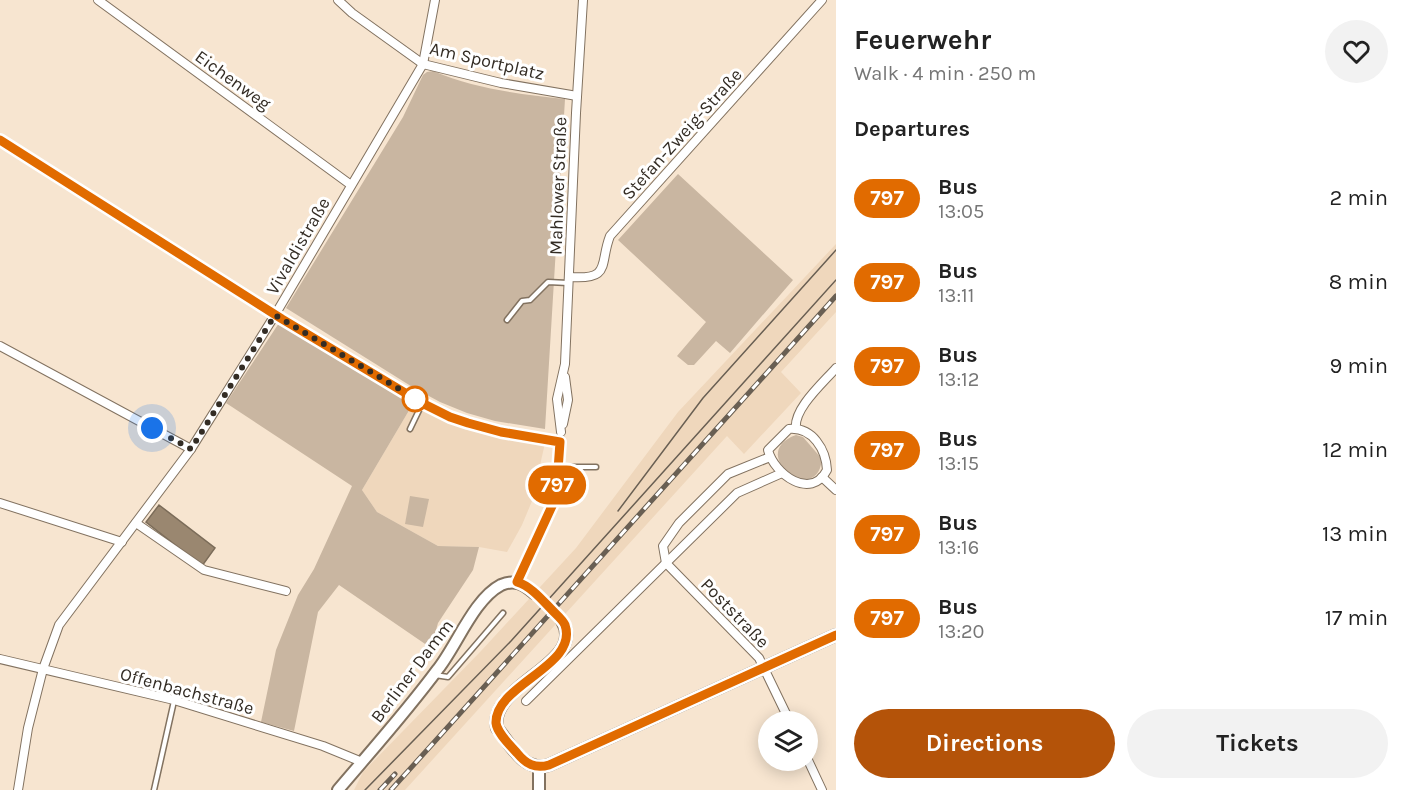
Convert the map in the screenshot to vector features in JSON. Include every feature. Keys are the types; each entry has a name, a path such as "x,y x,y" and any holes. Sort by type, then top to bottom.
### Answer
{"main road":[{"path":"517,582 534,593"},
{"name":"Berliner Damm","path":"338,790 434,675 489,594 504,584 517,582"},
{"path":"562,621 565,638 557,654 505,700 498,712 497,728 524,761 539,767 549,765 836,635"},
{"path":"538,790 539,767"}],"street":[{"name":"Eichenweg","path":"98,0 351,185"},
{"name":"Am Sportplatz","path":"338,0 352,13 423,64 501,83 577,96"},
{"name":"Vivaldistraße","path":"18,790 28,728 43,669 58,625 191,449 275,315 423,64 435,0"},
{"name":"Mahlower Straße","path":"517,582 552,506 558,467 561,432 557,399 564,373 583,0"},
{"name":"Stefan-Zweig-Straße","path":"569,280 590,277 598,273 605,259 610,236 822,0"},
{"path":"0,140 275,315 422,403 468,423 501,432 560,442"},
{"path":"0,346 191,449"},
{"path":"796,429 795,424 800,410 836,368"},
{"path":"789,429 796,429 806,432 823,450 826,458 826,470 822,477 818,481 805,485 794,482 783,473 770,457 768,450 789,429"},
{"path":"666,564 663,546 679,524 728,474 770,457"},
{"path":"526,701 737,493 783,473"},
{"path":"822,477 836,490"},
{"path":"0,503 122,542"},
{"path":"136,523 204,570 286,591"},
{"name":"Poststraße","path":"666,564 759,658 785,711"},
{"name":"Offenbachstraße","path":"0,659 174,700 323,746 362,762"},
{"path":"813,771 822,790"}],"lane":[{"path":"507,320 522,301 530,300 548,282 569,280"},
{"path":"410,429 422,403"},
{"path":"558,467 596,467"},
{"path":"434,675 448,677 503,613"},
{"path":"154,790 174,700"}],"shaded area":[{"path":"433,71 514,93 565,99 545,429 495,421 440,402 286,308 403,117 423,75"},
{"path":"678,174 793,280 730,353 716,341 694,365 688,365 677,356 706,322 618,240"},
{"path":"836,244 836,312 781,372 801,393 744,454 727,436 405,790 354,790 363,772 481,651 576,548 678,412"},
{"path":"281,320 414,402 362,490 377,512 438,546 479,547 473,570 438,623 431,648 339,585 318,612 294,731 261,722 276,650 298,595 314,569 352,486 226,403"},
{"path":"414,402 449,421 545,443 532,501 507,552 479,547 438,546 377,512 362,490"},
{"path":"796,435 803,437 822,459 817,473 809,479 798,478 780,464 778,453 782,443"},
{"path":"410,496 429,499 423,527 405,524"},
{"path":"159,505 215,548 202,566 146,522"}],"tunnel":[{"path":"534,593 562,621"}],"tram line":[{"path":"618,511 703,398 836,250"},
{"path":"365,790 511,641 836,280"}],"railway":[{"path":"391,790 836,296"},
{"path":"380,790 395,774"}],"bus line":[{"name":"797","path":"0,140 282,319 422,403 468,423 501,432 560,442 557,484 552,506 517,582 534,593 562,621 565,629 564,643 553,660 505,700 498,712 496,723 497,728 518,755 528,763 535,767 549,765 836,635"}],"route":[{"path":"152,428 191,449 275,315 418,400 415,399"}]}
